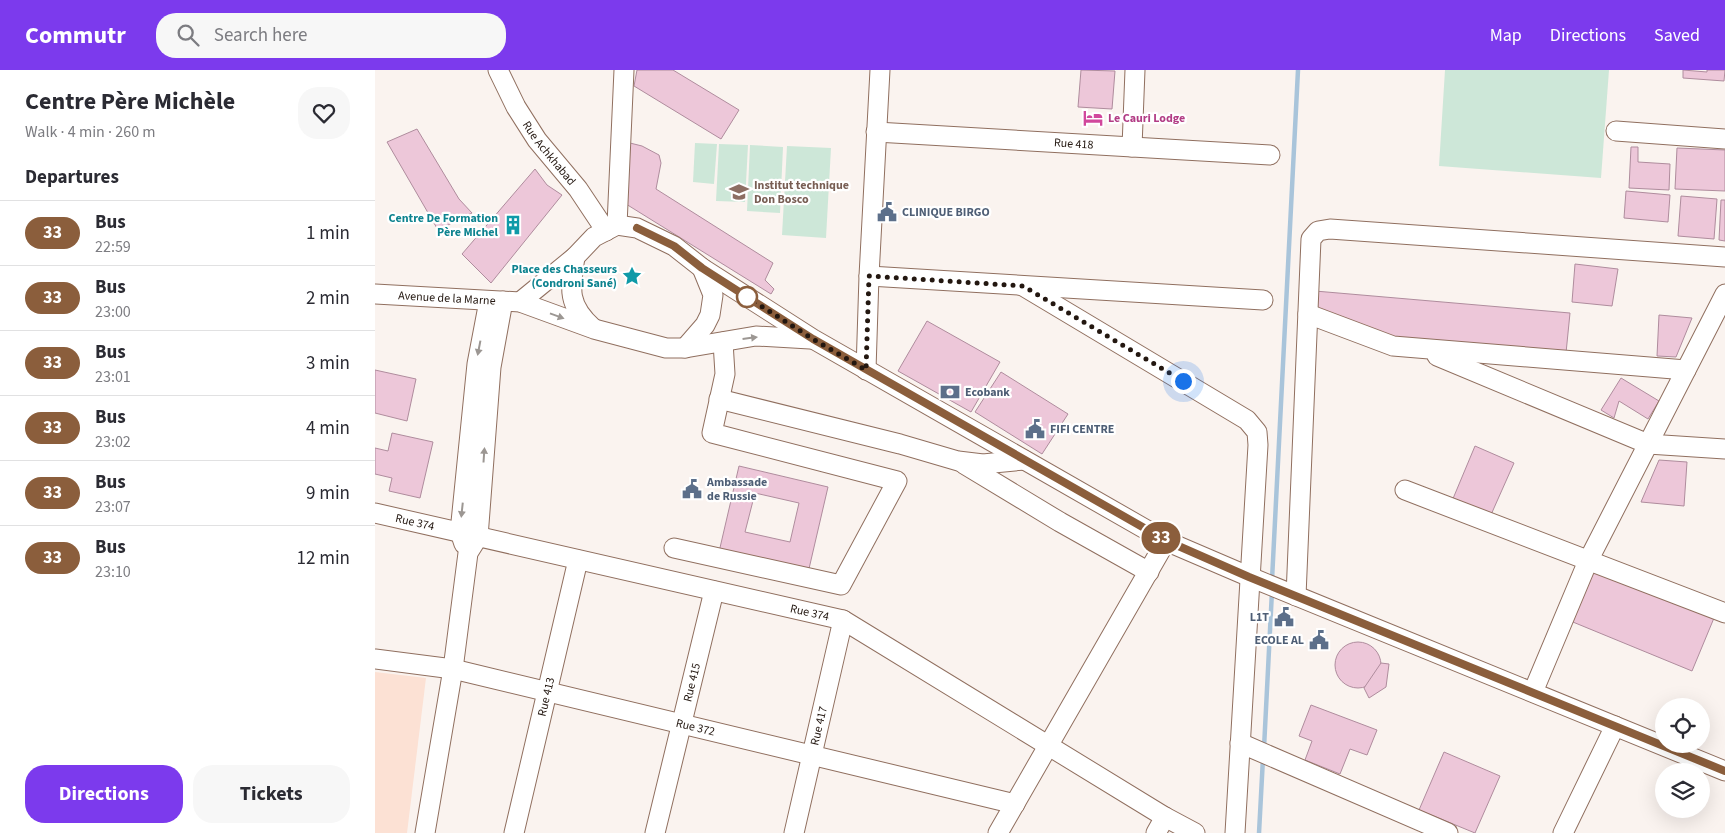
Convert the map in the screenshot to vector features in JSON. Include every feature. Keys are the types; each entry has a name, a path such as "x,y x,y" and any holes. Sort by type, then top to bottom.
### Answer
{"street":[{"name":"Rue Achkhabad","path":"499,70 516,107 537,140 611,228"},
{"path":"611,228 624,70"},
{"path":"866,370 880,70"},
{"path":"1132,147 1135,70"},
{"path":"1616,130 1725,139"},
{"name":"Rue 418","path":"876,132 1270,155"},
{"path":"425,833 453,668 491,366 504,301 575,257 594,237 611,228 637,228 674,246 702,268 813,339 1167,541 1292,595 1725,771"},
{"path":"1292,595 1311,239 1318,231 1330,229 1725,257"},
{"path":"575,257 571,298 583,319 594,329 666,348 685,348 756,336 813,339"},
{"path":"685,348 705,325 710,315 713,295 702,268"},
{"path":"869,276 1263,300"},
{"path":"1023,286 1247,420 1257,432 1256,580 1240,743 1235,833"},
{"name":"Avenue de la Marne","path":"375,294 504,301 594,329"},
{"path":"1533,692 1588,561 1725,294"},
{"path":"1308,314 1393,346 1686,370"},
{"path":"674,548 841,585 897,481 712,433 725,374 723,342"},
{"path":"1420,348 1648,444 1725,449"},
{"path":"719,399 891,442 958,461 983,464 1024,460"},
{"path":"958,461 1149,572"},
{"path":"1405,490 1725,614"},
{"name":"Rue 374","path":"375,513 843,620 1165,817 1195,833"},
{"path":"998,833 1167,541"},
{"name":"Rue 413","path":"514,833 578,560"},
{"name":"Rue 415","path":"655,833 713,591"},
{"name":"Rue 417","path":"794,833 843,620"},
{"name":"Rue 372","path":"375,659 453,668 1015,804"},
{"path":"1563,833 1615,726"},
{"path":"1240,743 1448,833"},
{"path":"1156,833 1165,817"}],"shaded area":[{"path":"375,672 426,678 407,833 375,833"}],"green space":[{"path":"1445,70 1609,70 1601,178 1439,166"},
{"path":"695,143 717,144 714,184 693,182"},
{"path":"719,144 748,145 745,202 716,201"},
{"path":"750,145 783,147 780,213 747,211"},
{"path":"787,146 831,148 826,238 782,235"}],"building":[{"path":"637,70 673,70 739,110 721,139 634,86"},
{"name":"Le Cauri Lodge","path":"1081,70 1115,71 1112,109 1078,107"},
{"path":"1683,70 1707,72 1707,70 1725,70 1724,81 1683,78"},
{"path":"417,129 459,199 472,213 438,230 387,142"},
{"path":"630,143 642,146 659,155 661,163 656,189 773,263 765,280 774,289 771,294 626,204"},
{"path":"1631,147 1638,147 1638,162 1670,164 1669,190 1629,188"},
{"path":"1677,148 1725,150 1725,191 1675,189"},
{"name":"Centre De Formation Père Michel","path":"535,169 547,185 562,195 491,283 462,254"},
{"path":"1626,191 1670,195 1668,222 1624,218"},
{"path":"1681,196 1717,199 1714,239 1678,236"},
{"path":"1721,200 1725,200 1725,241 1719,240"},
{"path":"1575,264 1618,269 1612,306 1572,302"},
{"path":"1315,291 1570,313 1566,353 1391,337 1313,309"},
{"path":"1659,315 1692,318 1676,357 1657,356"},
{"path":"927,321 1000,362 971,412 898,371"},
{"path":"375,370 416,379 407,421 375,413"},
{"path":"1001,372 1068,414 1042,454 975,412"},
{"path":"1621,378 1659,401 1648,419 1619,401 1614,418 1601,410"},
{"path":"392,433 433,442 420,498 389,491 392,478 375,474 375,448 388,451"},
{"path":"1475,446 1514,463 1490,517 1452,501"},
{"path":"1659,460 1687,462 1684,506 1641,502"},
{"path":"739,466 828,487 808,573 719,552","holes":["755,493 799,503 790,542 745,532"]},
{"path":"1589,567 1714,618 1692,671 1568,620"},
{"path":"1353,642 1363,642 1377,652 1381,665 1377,678 1371,684 1363,688 1353,688 1339,678 1335,670 1335,660 1345,646"},
{"path":"1381,663 1389,664 1386,687 1369,698 1364,688"},
{"path":"1311,705 1377,730 1367,755 1350,749 1340,774 1305,760 1312,741 1299,736"},
{"path":"1444,752 1500,776 1475,833 1419,810"}],"waterway":[{"path":"1272,580 1298,70"},
{"path":"1264,748 1272,591"},
{"path":"1259,833 1263,758"}],"bus line":[{"name":"33","path":"637,228 674,246 702,268 813,339 1167,541 1249,577 1725,771"}],"place":[{"name":"Le Cauri Lodge","path":"1093,118"},
{"name":"Institut technique Don Bosco","path":"739,192"},
{"name":"CLINIQUE BIRGO","path":"887,212"},
{"name":"Centre De Formation Père Michel","path":"513,225"},
{"name":"Place des Chasseurs (Condroni Sané)","path":"632,276"},
{"name":"Ecobank","path":"950,392"},
{"name":"FIFI CENTRE","path":"1035,429"},
{"name":"Ambassade de Russie","path":"692,489"},
{"name":"L1T","path":"1284,617"},
{"name":"ECOLE AL","path":"1319,640"}],"route":[{"path":"747,297 866,370 869,276 1023,286 1183,381"}]}
